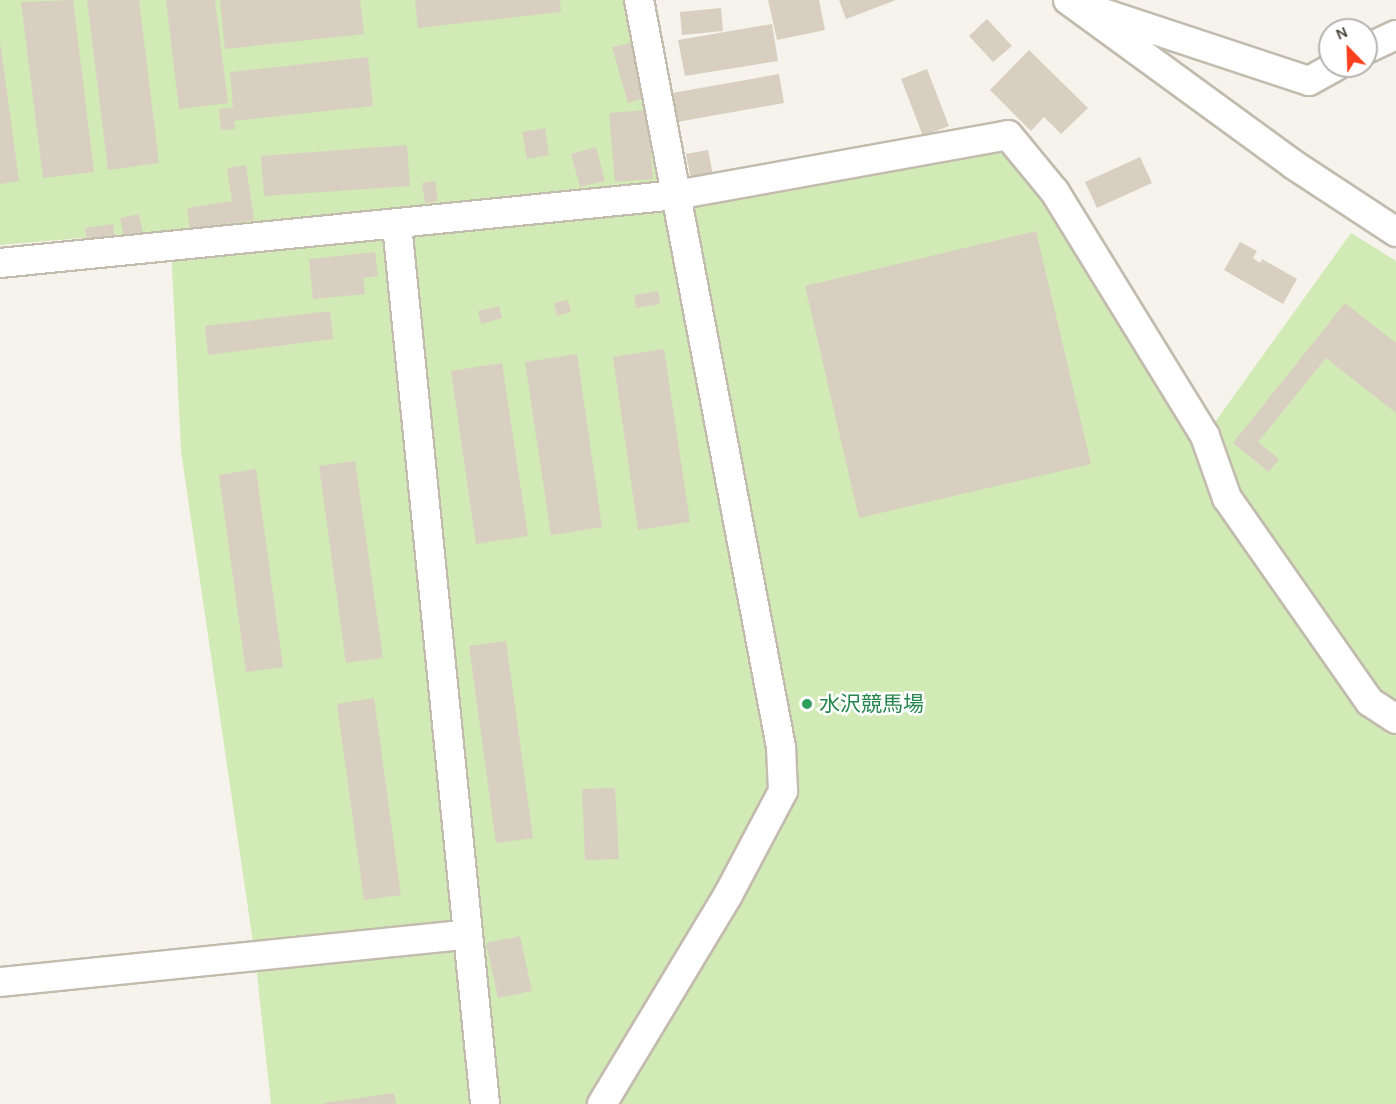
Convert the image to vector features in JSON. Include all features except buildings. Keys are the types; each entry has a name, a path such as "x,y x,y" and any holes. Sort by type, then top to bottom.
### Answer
{"street":[{"path":"602,1104 728,895 783,792 781,747 639,0"},
{"path":"1070,2 1310,81 1318,76"},
{"path":"1070,2 1294,165 1396,232"},
{"path":"1378,43 1396,35"},
{"path":"0,263 397,225 676,195 1008,135 1055,192 1205,436 1227,498 1370,702 1396,719"},
{"path":"397,225 484,1104"},
{"path":"0,982 466,935"}],"green space":[{"name":"水沢競馬場","path":"0,0 627,0 663,196 1003,149 1049,197 1193,443 1205,436 1351,233 1396,261 1396,1104 271,1104 255,956 181,451 171,247 163,231 0,245"}],"place":[{"name":"水沢競馬場","path":"807,704"}]}
